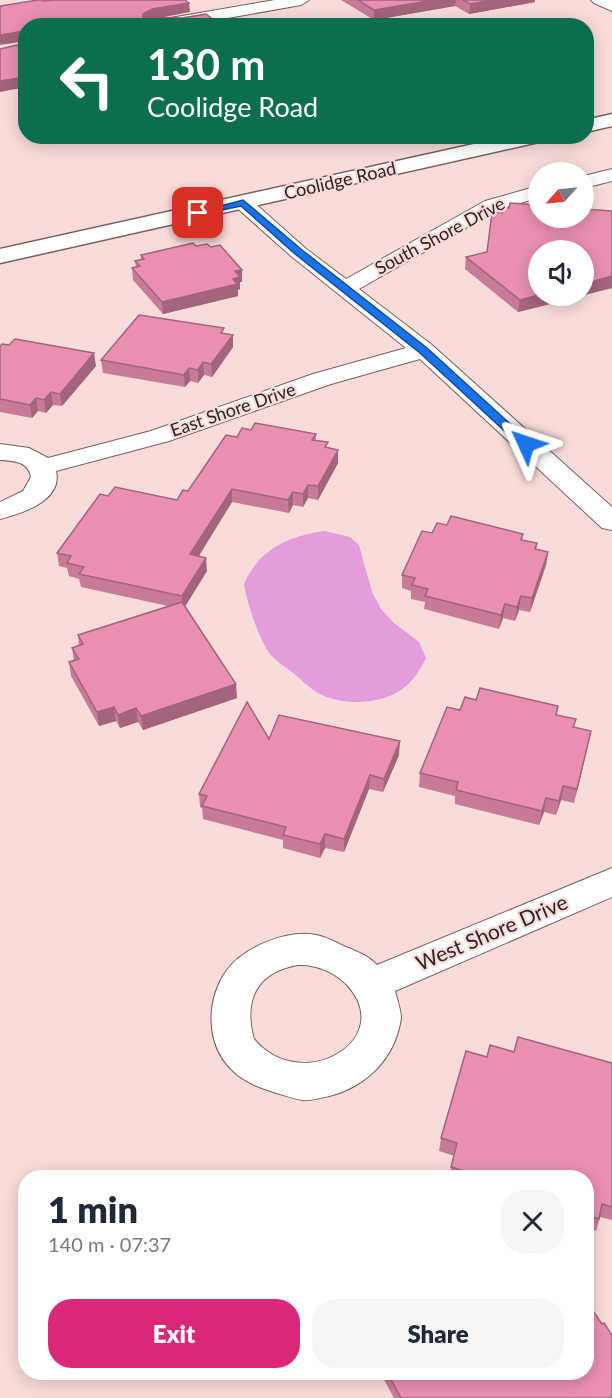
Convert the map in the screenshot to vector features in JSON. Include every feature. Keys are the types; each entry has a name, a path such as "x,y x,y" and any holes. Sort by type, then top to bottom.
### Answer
{"street":[{"path":"195,18 283,1 302,0"},
{"path":"599,0 612,6"},
{"path":"594,124 612,120"},
{"name":"Coolidge Road","path":"0,256 504,144"},
{"path":"594,180 612,175"},
{"name":"South Shore Drive","path":"345,288 492,205 528,195"},
{"path":"243,203 298,252 424,350 612,522"},
{"name":"East Shore Drive","path":"43,467 160,436 322,379 424,350"},
{"path":"0,452 23,454 43,467 46,477 43,488 34,498 20,506 0,512"},
{"name":"West Shore Drive","path":"372,984 612,882"}],"shaded area":[{"path":"324,531 350,537 359,545 372,592 381,609 394,623 419,642 426,658 409,683 401,690 382,699 349,702 327,697 311,689 273,658 258,631 251,611 244,584 258,562 276,546 299,536"}],"building":[{"path":"38,0 185,0 189,3 152,9 143,14 143,17 182,18 18,18 18,32 0,35 0,6"},
{"path":"358,0 434,0 374,10"},
{"path":"463,0 494,0 470,4"},
{"path":"206,14 211,18 182,18"},
{"path":"18,45 18,78 0,81 0,49"},
{"path":"510,203 528,204 528,228 594,228 594,210 612,211 612,276 594,281 594,240 528,240 528,298 520,300 466,257 487,252 492,212 502,213 502,207 509,208"},
{"path":"193,243 196,246 220,245 242,270 235,271 240,277 233,279 237,284 162,302 132,268 140,266 135,261 144,259 141,255"},
{"path":"139,315 224,328 221,333 233,335 211,364 203,362 198,370 189,368 184,375 101,360"},
{"path":"15,339 94,353 60,394 51,392 44,400 36,398 30,405 0,399 0,346 9,345"},
{"path":"255,423 316,434 312,440 328,442 325,447 338,450 318,486 308,485 303,494 293,492 288,500 232,489 190,554 206,558 182,596 79,574 84,567 67,563 71,556 57,553 100,494 108,496 115,487 177,500 183,490 188,491 226,435 237,437 242,428 251,430"},
{"path":"451,516 523,534 521,540 537,543 535,549 548,552 532,598 521,596 517,607 505,604 501,615 425,596 428,589 412,585 415,578 402,575 422,531 432,533 437,523 447,525"},
{"path":"182,602 236,684 141,716 136,708 118,715 114,707 97,712 69,662 79,659 72,648 83,644 78,635"},
{"path":"480,688 558,706 556,715 576,719 573,727 591,731 577,789 563,786 559,801 546,798 542,811 456,790 458,782 420,773 447,707 460,710 465,697 476,700"},
{"path":"247,702 269,739 279,715 400,741 384,779 370,775 344,839 325,834 320,844 283,835 286,827 202,806 207,796 199,794"},
{"path":"518,1037 612,1063 612,1207 602,1204 599,1219 594,1217 594,1170 460,1170 451,1167 457,1143 441,1138 466,1051 487,1057 490,1045 514,1052"},
{"path":"594,1312 612,1335 612,1398 401,1398 391,1380 594,1380"}],"route":[{"path":"198,213 243,203 298,252 424,350 526,444"}]}
